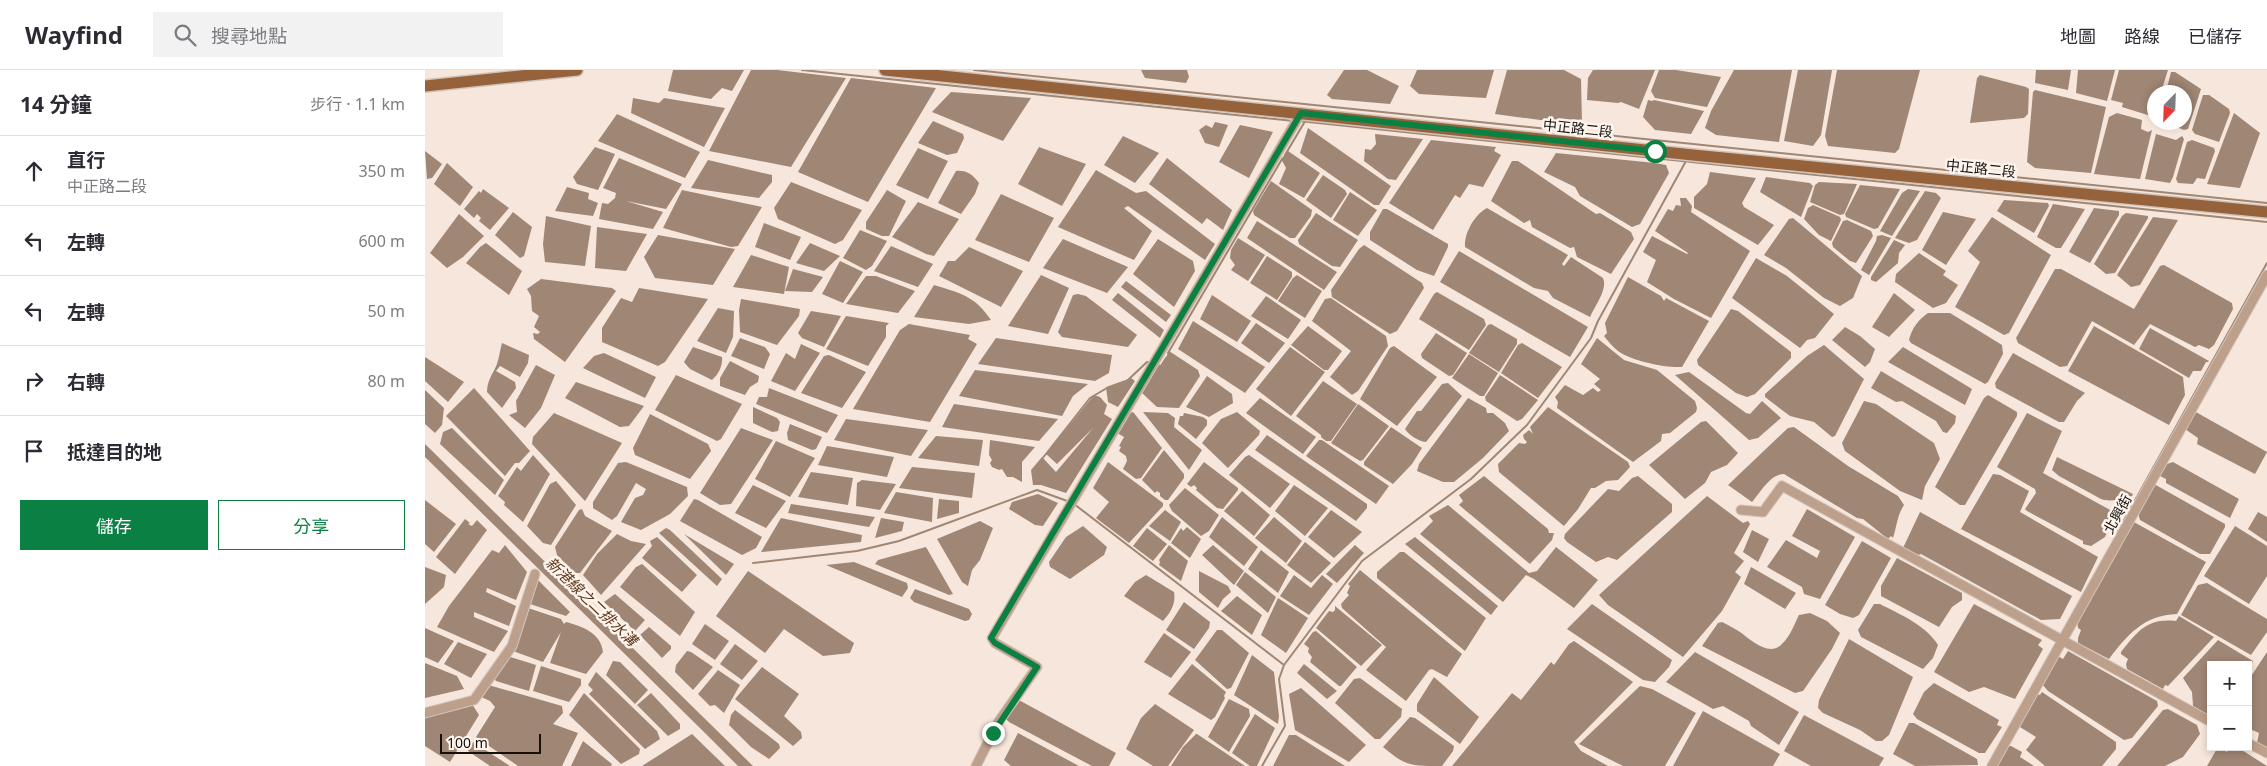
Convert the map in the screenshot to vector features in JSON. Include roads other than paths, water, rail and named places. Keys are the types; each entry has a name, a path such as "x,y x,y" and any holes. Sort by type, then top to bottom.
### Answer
{"main road":[{"path":"425,86 577,70"},
{"name":"中正路二段","path":"885,70 1693,155 2267,212"}],"street":[{"path":"977,766 999,721 1037,667 995,643 991,638 1301,113"},
{"name":"北興街","path":"1992,766 2267,275"},
{"path":"1741,510 1763,512 1782,486 2207,720"},
{"path":"425,713 475,700 512,646 535,574"},
{"path":"2252,745 2267,753"}],"waterway":[{"path":"802,70 1294,121"},
{"path":"974,70 2267,203"},
{"path":"1299,121 2267,222"},
{"path":"1285,155 1304,123"},
{"path":"1168,353 1282,159"},
{"path":"1262,766 1285,726 1279,679 1284,665 1362,561 1471,479 1527,425 1591,338 1598,321 1686,161"},
{"path":"2118,531 2267,263"},
{"path":"1156,365 1161,366 1166,358"},
{"path":"1128,380 1147,362 1151,364"},
{"path":"1042,459 1090,398 1107,388"},
{"path":"753,563 857,551 899,541 1037,490 1070,502"},
{"path":"1074,504 1284,665"}],"water label":[{"name":"新港線之二排水溝","path":"592,601"}]}
